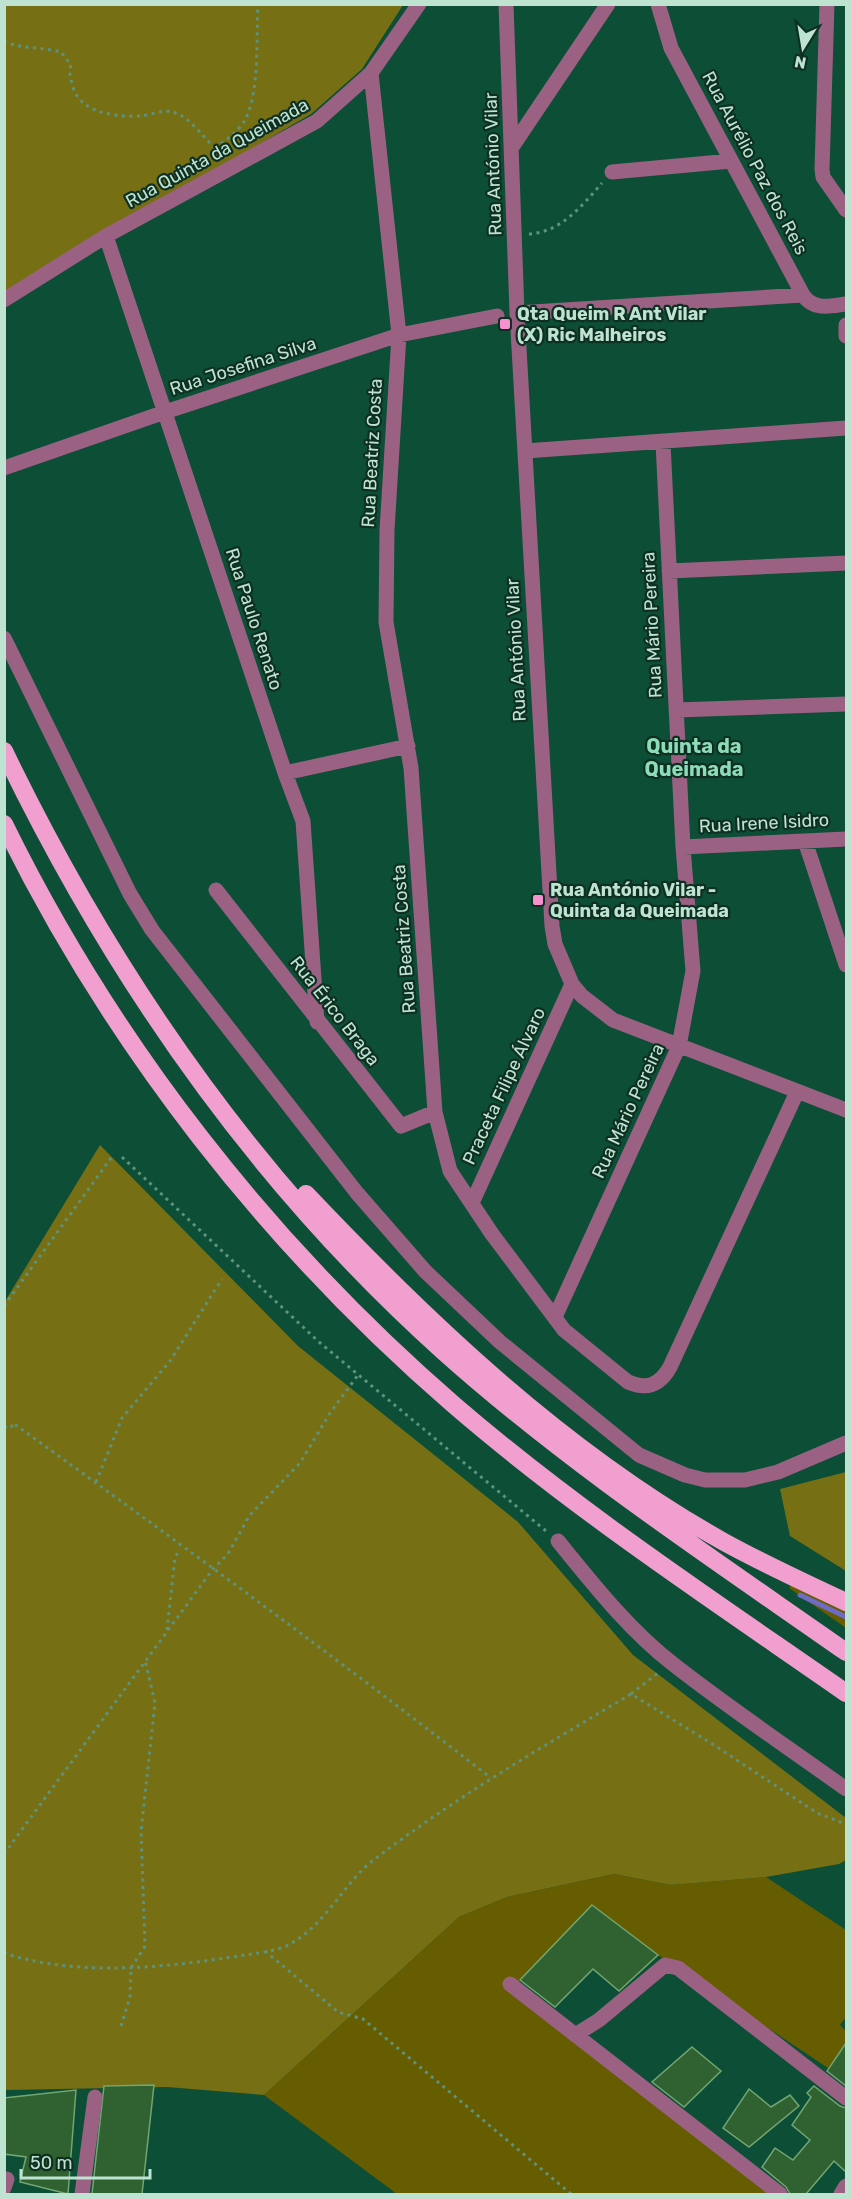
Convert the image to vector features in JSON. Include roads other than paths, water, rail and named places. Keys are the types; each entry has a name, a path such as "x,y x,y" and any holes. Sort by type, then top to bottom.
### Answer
{"highway":[{"path":"4,751 75,887 142,998 203,1086 295,1200 391,1302 443,1351 563,1450 846,1652"},
{"path":"4,824 80,963 128,1037 214,1155 301,1257 350,1309 456,1406 560,1490 846,1693"},
{"path":"175,1047 302,1191 376,1268 494,1377 561,1431 655,1498 723,1541 846,1602"},
{"path":"707,1596 846,1702"}],"street":[{"name":"Rua Quinta da Queimada","path":"4,300 106,236 317,121 370,73 419,4"},
{"name":"Rua António Vilar","path":"506,4 517,313 552,926 555,944 572,984 587,1001 614,1020 846,1110"},
{"path":"512,147 608,4"},
{"name":"Rua Aurélio Paz dos Reis","path":"658,4 671,48 803,295"},
{"path":"827,4 822,169 823,177 846,210"},
{"name":"Rua Beatriz Costa","path":"370,73 399,335 387,530 386,622 408,746 435,1112 450,1171 564,1330 628,1382 638,1387 659,1383 670,1367 797,1092"},
{"path":"612,172 731,161"},
{"name":"Rua Paulo Renato","path":"106,236 303,821 317,1022"},
{"path":"517,313 803,295 808,302 817,306 846,304"},
{"name":"Rua Josefina Silva","path":"4,468 399,335 498,316"},
{"path":"846,326 846,336"},
{"path":"525,451 663,443 846,428"},
{"name":"Rua Mário Pereira","path":"555,1317 679,1046 693,971 683,847 663,443"},
{"path":"669,571 846,563"},
{"path":"4,638 130,894 152,930 357,1193 425,1271 537,1373 639,1455 663,1468 685,1475 726,1481 762,1477 846,1443"},
{"path":"676,710 846,704"},
{"path":"285,773 408,746"},
{"name":"Rua Irene Isidro","path":"683,847 846,838"},
{"path":"805,841 846,965"},
{"name":"Rua Érico Braga","path":"216,890 317,1022 401,1126 435,1112"},
{"name":"Praceta Filipe Álvaro","path":"472,1203 572,984"},
{"path":"558,1541 586,1576 638,1632 672,1663 846,1789"},
{"path":"575,2035 599,2020 665,1965 678,1968 846,2098"},
{"path":"510,1984 780,2194"},
{"path":"82,2194 95,2097"},
{"path":"841,2194 846,2186"}],"waterway":[{"path":"800,1595 846,1617"}],"place":[{"name":"Qta Queim R Ant Vilar (X) Ric Malheiros","path":"505,324"},
{"name":"Rua António Vilar - Quinta da Queimada","path":"538,900"}],"district":[{"name":"Quinta da Queimada","path":"694,758"}]}
